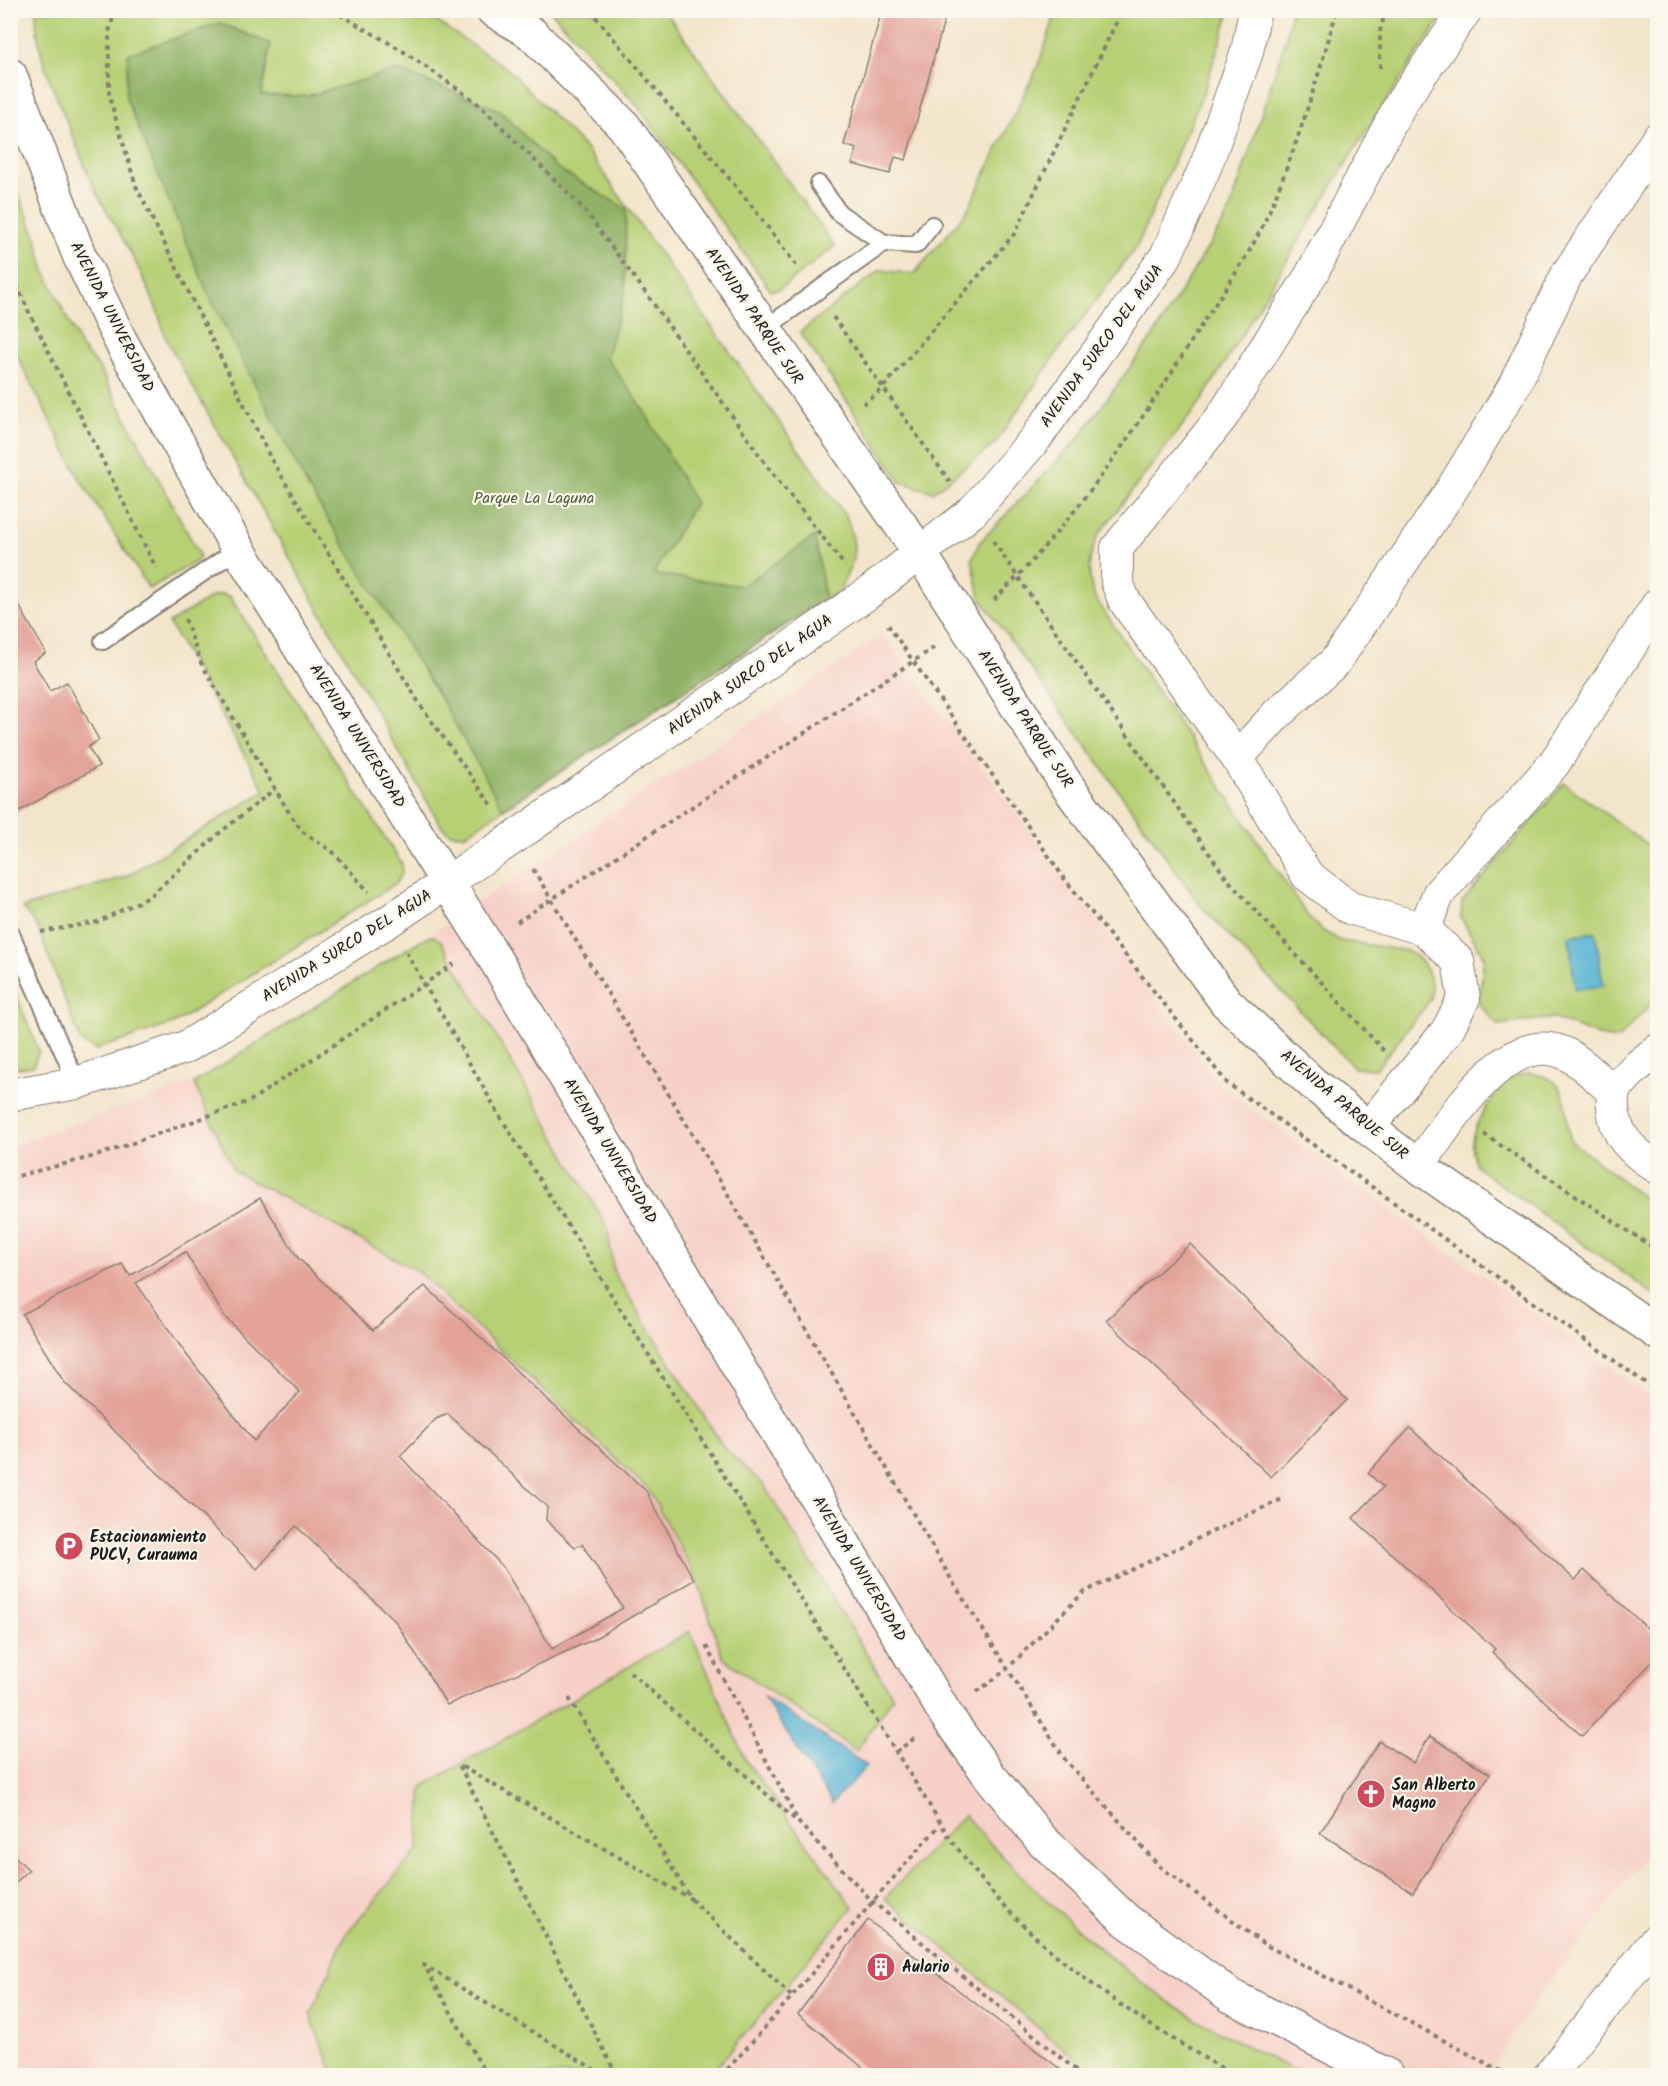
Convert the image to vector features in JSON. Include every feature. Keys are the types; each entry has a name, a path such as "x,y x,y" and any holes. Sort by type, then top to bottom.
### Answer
{"street":[{"name":"AVENIDA PARQUE SUR","path":"493,10 531,33 624,126 763,330 920,553 1066,784 1226,1002 1311,1082 1368,1128 1418,1166 1658,1333"},
{"name":"AVENIDA SURCO DEL AGUA","path":"10,1095 77,1083 186,1047 389,921 515,837 867,594 972,512 1036,438 1166,256 1206,165 1246,52 1255,10"},
{"path":"1368,1128 1447,1031 1464,998 1458,961 1424,929 1350,908 1307,874 1237,758 1124,600 1117,582 1117,548 1222,417 1311,275 1401,104 1466,10"},
{"name":"AVENIDA UNIVERSIDAD","path":"10,75 78,255 120,340 238,549 486,944 946,1715 989,1776 1041,1839 1127,1921 1231,1996 1388,2076"},
{"path":"1237,758 1277,714 1335,662 1452,489 1514,386 1567,274 1658,138"},
{"path":"1424,929 1439,893 1553,765 1658,604"},
{"path":"1418,1166 1494,1069 1524,1050 1553,1050 1567,1054 1612,1091"},
{"path":"1658,1050 1635,1068 1612,1091 1611,1110 1618,1131 1638,1155 1658,1168"},
{"path":"1549,2076 1658,1938"}],"lane":[{"path":"819,184 839,213 884,243 916,245 932,225"},
{"path":"763,330 884,243"},
{"path":"104,641 238,549"},
{"path":"12,934 77,1083"}],"path":[{"path":"115,10 109,32 109,96 136,186 271,459 421,706 515,837 702,1150 954,1584 1006,1670 1066,1761 1159,1866 1264,1944 1510,2076"},
{"path":"332,10 403,51 475,101 582,207 648,296 765,463 867,594"},
{"path":"590,10 751,204 1018,577 1227,879 1410,1078"},
{"path":"832,429 882,389 1015,233 1111,33 1119,10"},
{"path":"10,1178 99,1155 250,1101 550,899 966,627 1018,577 1140,425 1264,222 1301,127 1337,10"},
{"path":"10,268 28,310 140,538 190,627 201,663 274,789 303,832 333,852 369,891 389,921 498,1113 940,1825 1009,1911 1084,1979 1175,2042 1236,2076"},
{"path":"12,934 97,922 149,897 222,831 274,789"},
{"path":"1456,1115 1658,1251"},
{"path":"1006,1670 1084,1592 1282,1499"},
{"path":"706,1646 799,1823"},
{"path":"630,1672 799,1823 872,1901 1083,2076"},
{"path":"569,1698 692,1899 793,1998"},
{"path":"617,2076 459,1765 692,1899"},
{"path":"721,2076 793,1998 872,1901 940,1825"},
{"path":"487,2076 424,1965 605,2076"}],"shaded area":[{"path":"883,635 1223,1089 1657,1402 1657,1841 1532,2005 1487,2075 11,2075 10,1146 194,1083 424,938"}],"green space":[{"path":"1057,10 1230,11 1204,91 1137,246 1061,347 995,444 933,492 901,482 800,332 880,270 914,274 967,211 1038,66"},
{"name":"Parque La Laguna","path":"36,11 415,11 436,21 508,69 587,150 847,518 853,539 854,555 840,590 464,835 450,833 441,826 166,339 147,286 97,193 54,90 44,64 38,38"},
{"path":"551,11 665,11 835,246 780,289 771,291 639,108"},
{"path":"1291,11 1446,11 1359,142 1202,400 1099,534 1090,558 1090,574 1095,598 1307,915 1323,931 1341,941 1408,951 1424,965 1430,977 1431,999 1376,1069 1354,1068 1202,907 980,598 972,559 979,543 1078,439 1156,332 1229,213 1286,39"},
{"name":"Parque La Laguna","path":"220,23 271,44 261,95 307,96 398,70 499,110 555,167 626,209 625,294 606,357 643,409 695,503 653,574 742,586 815,536 825,599 503,809 442,701 309,489 208,294 126,98 128,54"},
{"path":"10,174 35,234 45,271 81,347 99,368 200,556 197,561 149,589 80,479 11,344"},
{"path":"221,594 230,597 402,864 402,874 395,884 175,1023 95,1050 81,1042 37,926 23,908 127,876 265,791 169,623 213,596"},
{"path":"1564,783 1657,852 1657,997 1618,1039 1599,1036 1553,1018 1498,1025 1479,1004 1484,957 1461,918 1462,902"},
{"path":"433,936 441,941 607,1227 614,1273 724,1448 763,1484 893,1697 856,1751 723,1658 697,1579 648,1489 416,1270 234,1171 194,1083 424,938"},
{"path":"11,982 39,1052 33,1066 11,1069"},
{"path":"1529,1073 1543,1076 1560,1088 1566,1106 1571,1141 1657,1208 1657,1297 1479,1169 1473,1157 1473,1133 1484,1110 1507,1079"},
{"path":"690,1631 746,1761 853,1907 710,2075 334,2075 310,2015 346,1934 418,1850 422,1787"},
{"path":"964,1815 1063,1916 1145,1985 1206,2024 1303,2075 1094,2075 885,1898"}],"water":[{"path":"1596,932 1603,986 1575,989 1569,936"},
{"path":"763,1696 867,1766 832,1803"}],"building":[{"path":"882,10 947,10 906,160 895,157 890,174 852,164 857,149 844,145"},
{"path":"13,595 46,653 33,661 50,691 67,682 99,740 88,747 99,766 16,813 10,805 10,597"},
{"path":"260,1198 298,1258 373,1330 425,1286 646,1491 694,1580 592,1640 447,1705 396,1622 296,1526 257,1569 64,1382 22,1314 122,1264 130,1276","holes":["185,1252 224,1316 300,1392 254,1441 186,1354 136,1283","448,1414 547,1507 546,1520 575,1547 582,1544 623,1608 552,1649 503,1567 400,1456 436,1419"]},
{"path":"1190,1244 1347,1400 1271,1477 1106,1320"},
{"path":"1410,1428 1575,1580 1584,1570 1658,1638 1658,1656 1582,1736 1492,1652 1495,1649 1353,1518 1383,1487 1368,1473"},
{"path":"1430,1736 1490,1774 1413,1893 1320,1833 1379,1741 1413,1763"},
{"path":"10,1852 29,1870 10,1888"},
{"name":"Aulario","path":"868,1920 1069,2076 873,2076 798,2014"}],"place":[{"name":"Estacionamiento PUCV, Curauma","path":"69,1546"},
{"name":"San Alberto Magno","path":"1371,1794"},
{"name":"Aulario","path":"881,1967"}]}
